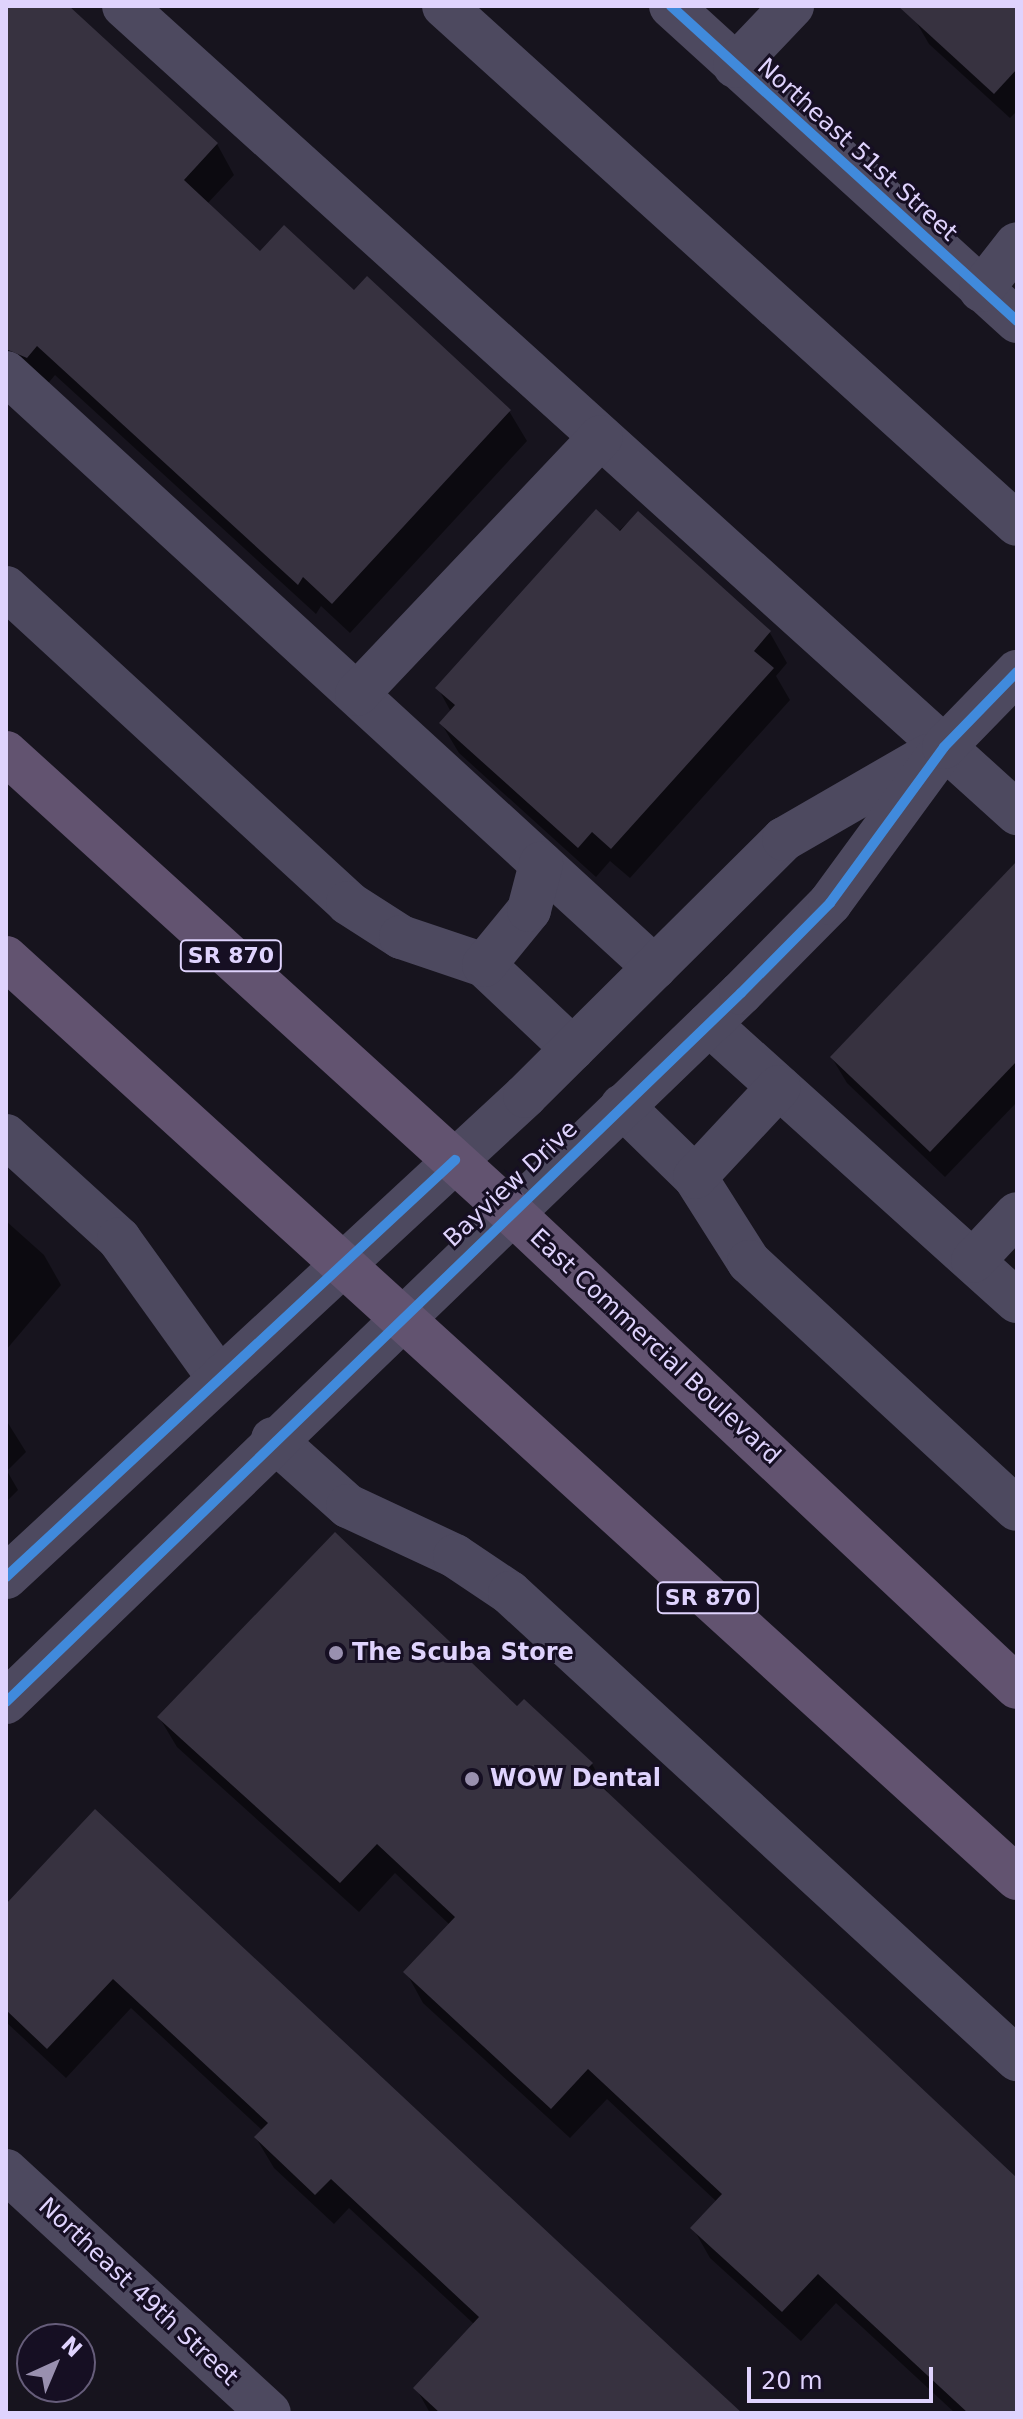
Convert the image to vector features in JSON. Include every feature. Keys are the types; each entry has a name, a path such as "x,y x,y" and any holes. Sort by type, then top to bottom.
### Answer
{"main road":[{"name":"East Commercial Boulevard","path":"6,753 455,1160 1017,1687"},
{"name":"SR 870","path":"6,958 1017,1878"}],"street":[{"path":"124,6 1017,813"},
{"path":"444,6 1017,524"},
{"name":"Northeast 51st Street","path":"671,6 1017,321"},
{"path":"735,66 792,6"},
{"path":"981,290 1017,244"},
{"path":"6,373 655,968"},
{"path":"357,694 601,437"},
{"path":"6,588 348,903 401,937 484,965 573,1049"},
{"name":"Bayview Drive","path":"6,1702 273,1439 709,1024 830,903 944,747 1017,672"},
{"name":"Bayview Drive","path":"6,1577 573,1049 784,839 944,747"},
{"path":"484,965 529,910 541,864"},
{"path":"709,1024 1017,1301"},
{"path":"695,1177 779,1087"},
{"path":"622,1106 695,1177 749,1262 1017,1509"},
{"path":"6,1136 119,1239 219,1378"},
{"path":"973,1261 1017,1214"},
{"path":"273,1439 348,1506 455,1556 510,1593 1017,2059"},
{"name":"Northeast 49th Street","path":"6,2171 269,2413"}],"building":[{"path":"6,6 69,6 218,143 184,180 260,251 284,225 354,290 367,276 511,410 332,604 303,577 298,585 37,346 27,358 6,349"},
{"path":"898,6 1017,6 1017,69 994,94"},
{"path":"596,509 620,531 638,511 771,631 754,651 774,668 611,849 592,832 578,848 439,723 455,705 435,688"},
{"path":"1017,861 1017,1061 930,1152 830,1057"},
{"path":"335,1532 517,1706 524,1699 593,1763 585,1771 1017,2178 1017,2413 968,2413 818,2274 782,2312 690,2228 722,2194 588,2069 551,2109 403,1972 455,1917 377,1844 340,1883 157,1717"},
{"path":"95,1809 742,2413 440,2413 413,2388 479,2317 331,2179 315,2195 254,2137 268,2123 113,1979 47,2049 6,2010 6,1904"}],"cycle path":[{"path":"671,6 1017,321"},
{"path":"6,1702 741,993 830,903 944,747 1017,672"},
{"path":"6,1577 455,1160"}],"place":[{"name":"The Scuba Store","path":"336,1653"},
{"name":"WOW Dental","path":"472,1779"}]}
